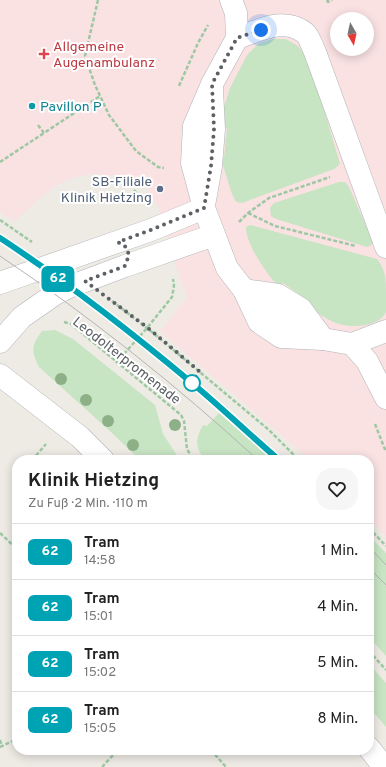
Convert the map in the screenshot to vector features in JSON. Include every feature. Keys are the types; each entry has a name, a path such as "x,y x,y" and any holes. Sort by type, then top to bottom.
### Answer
{"street":[{"path":"231,0 236,13 237,38 212,84 194,126 192,163 204,208 227,268 244,290 291,325 323,339 352,344 386,331"},
{"path":"237,38 281,25 288,25 306,33 315,52 386,247"},
{"path":"0,283 151,230 204,208"},
{"path":"0,342 22,317 55,294 125,266 214,235"},
{"path":"118,242 126,247 129,255 125,266"},
{"path":"352,344 367,361 386,398"},
{"path":"0,375 80,437 97,455"},
{"path":"374,754 384,767"}],"path":[{"path":"98,0 85,56 100,96 109,115 136,151 158,167 168,168"},
{"path":"327,0 328,2 332,0"},
{"path":"0,162 100,96"},
{"path":"38,125 44,133"},
{"path":"248,213 275,226 356,246"},
{"path":"0,220 20,231 59,262"},
{"path":"116,363 148,328 172,297 174,286 173,278"},
{"path":"85,281 148,328 269,430 294,455"},
{"name":"Leodolterpromenade","path":"59,321 71,324 116,363 181,415 184,421 187,449 190,455"},
{"path":"0,533 12,544"},
{"path":"374,533 386,546"},
{"path":"374,657 386,670"},
{"path":"0,740 1,746 12,741"},
{"path":"102,767 113,755"},
{"path":"216,755 226,767"}],"shaded area":[{"path":"0,0 386,0 386,536 374,524 374,455 304,455 160,331 187,297 179,276 158,205 152,200 146,183 112,176 92,174 72,178 57,185 15,221 0,212"}],"green space":[{"path":"273,39 286,39 298,46 304,54 322,103 340,164 334,169 242,203 236,202 221,159 224,158 227,128 222,126 224,107 230,88 247,55 259,43"},
{"path":"339,182 345,182 349,187 373,243 370,246 367,247 276,219 271,216 270,208 274,203"},
{"path":"250,225 377,259 385,275 386,312 377,321 371,324 348,326 328,319 304,304 307,300 283,283 279,287 258,259 249,242 247,234 246,227"},
{"path":"55,330 73,339 155,405 163,434 177,455 135,455 39,367 33,348 42,331"},
{"path":"219,413 266,455 201,455 199,451 197,439 203,425 207,426"},
{"path":"374,541 386,553 386,656 374,643"},
{"path":"374,670 386,683 386,727 374,713"}],"tram line":[{"path":"0,238 74,290 146,345 203,392 273,455"},
{"name":"62","path":"0,238 61,281 137,339 192,383 273,455"},
{"path":"0,256 67,303 133,353 196,405 252,455"},
{"path":"374,552 386,565"},
{"path":"374,573 386,585"}],"place":[{"name":"Allgemeine Augenambulanz","path":"44,54"},
{"name":"Pavillon P","path":"32,106"},
{"name":"SB-Filiale Klinik Hietzing","path":"160,189"}],"route":[{"path":"192,383 199,371 148,328 85,281 125,266 129,255 126,247 118,242 204,208 211,166 214,129 212,84 237,38 261,30"}]}
